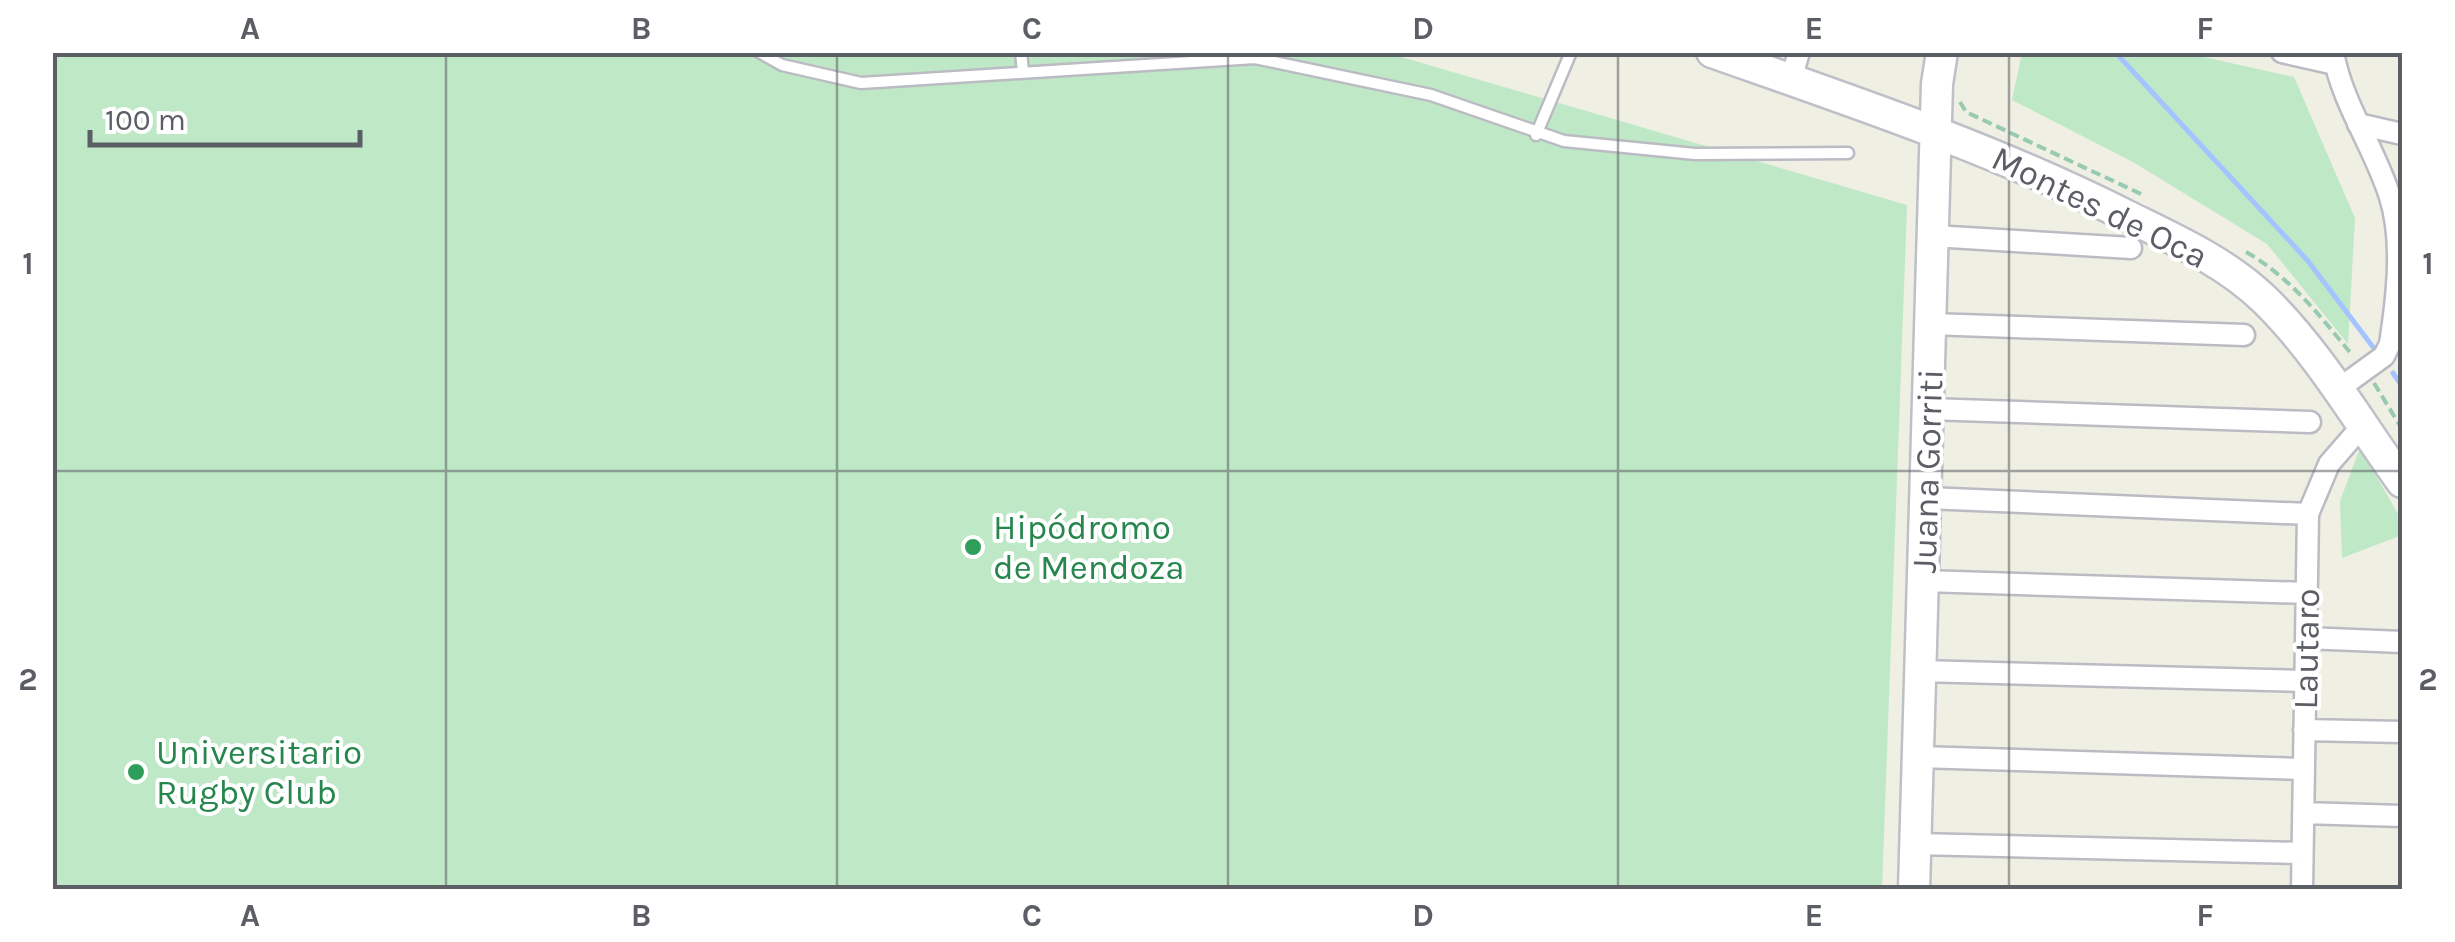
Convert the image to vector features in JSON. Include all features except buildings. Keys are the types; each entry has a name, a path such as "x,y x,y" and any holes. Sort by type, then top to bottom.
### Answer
{"street":[{"name":"Montes de Oca","path":"1712,52 1795,66 2081,192 2240,278 2288,324 2402,482"},
{"name":"Juana Gorriti","path":"1914,890 1942,52"},
{"path":"2282,52 2334,58 2390,198 2397,240 2393,324 2384,356 2337,390"},
{"path":"2358,124 2402,134"},
{"path":"1933,236 2131,248"},
{"path":"1930,324 2244,335"},
{"path":"1928,409 2310,422"},
{"name":"Lautaro","path":"2302,890 2308,514 2329,464 2362,426"},
{"path":"1926,498 2308,514"},
{"path":"1924,581 2306,592"},
{"path":"2306,638 2402,642"},
{"path":"1920,671 2305,682"},
{"path":"2304,730 2402,732"},
{"path":"1918,757 2304,769"},
{"path":"2303,813 2402,816"},
{"path":"1916,844 2302,853"}],"lane":[{"path":"759,52 782,65 860,83 1219,57 1255,58 1430,95 1536,135 1695,154 1848,154"},
{"path":"1021,52 1023,72"},
{"path":"1536,135 1571,52"}],"green space":[{"name":"Hipódromo de Mendoza","path":"52,53 1388,53 1907,205 1882,889 53,889"},
{"path":"2022,53 2186,53 2294,77 2355,218 2348,344 2267,244 2133,162 2012,100"},
{"path":"2360,448 2402,521 2402,535 2342,558 2340,501"}],"waterway":[{"path":"2115,52 2308,261 2373,347"},
{"path":"2393,373 2402,386"}],"place":[{"name":"Hipódromo de Mendoza","path":"973,547"},
{"name":"Universitario Rugby Club","path":"136,772"}]}
